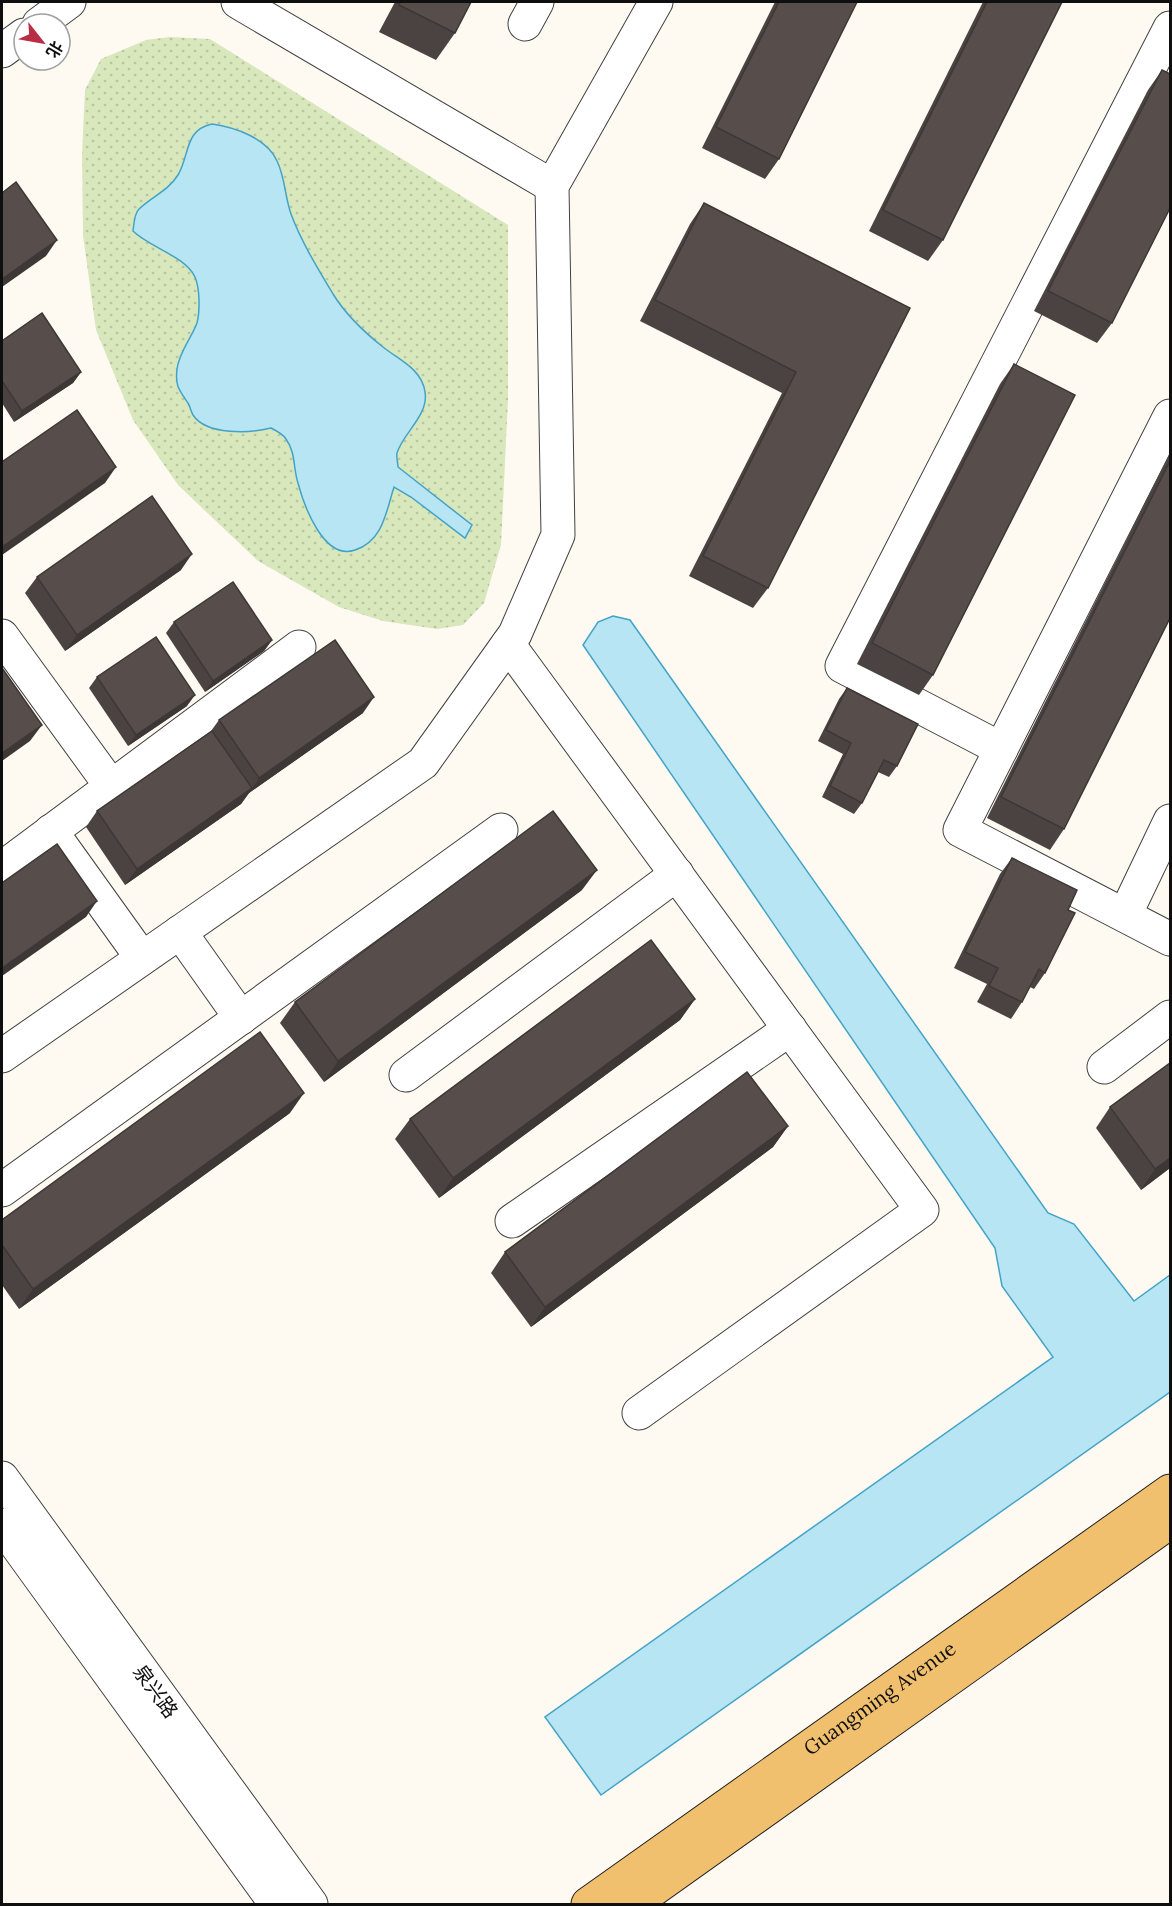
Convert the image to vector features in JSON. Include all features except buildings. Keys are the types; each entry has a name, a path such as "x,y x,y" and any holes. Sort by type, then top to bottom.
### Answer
{"main road":[{"name":"Guangming Avenue","path":"588,1905 1170,1491"},
{"name":"Guangming Avenue","path":"633,1905 1170,1522"}],"street":[{"path":"55,12 69,2"},
{"path":"238,2 552,186"},
{"path":"2,1056 423,763 515,634 558,535 552,186 656,2"},
{"path":"1001,749 842,666 1170,28"},
{"path":"1170,416 960,831 1170,939"},
{"path":"2,636 111,786"},
{"path":"508,644 922,1209 639,1413"},
{"path":"2,868 299,647"},
{"path":"1125,915 1170,821"},
{"path":"2,1190 501,830"},
{"path":"51,831 142,958"},
{"path":"406,1075 677,874"},
{"path":"180,932 241,1018"},
{"path":"1104,1067 1170,1017"},
{"path":"512,1221 790,1029"},
{"name":"泉兴路","path":"2,1478 311,1905"},
{"name":"泉兴路","path":"2,1525 276,1905"}],"green space":[{"path":"170,37 210,39 508,225 508,399 501,545 484,603 463,625 437,629 383,621 339,607 258,561 178,485 133,420 96,330 83,235 82,154 85,90 101,59 146,40"}],"water":[{"path":"212,124 249,135 266,146 272,153 280,167 295,224 333,294 362,329 415,371 419,377 423,384 425,400 419,416 397,453 398,467 472,525 465,538 394,487 386,516 372,540 355,550 344,551 334,547 325,540 310,517 298,483 289,444 278,431 271,428 241,432 219,430 208,427 193,415 189,404 178,388 177,375 180,357 197,323 199,300 197,282 183,263 133,231 137,211 174,181 182,167 192,138 203,127"},
{"path":"613,616 630,620 1048,1213 1074,1224 1134,1301 1170,1275 1170,1392 601,1795 545,1717 1053,1357 1002,1286 995,1248 583,645 598,622"}]}
